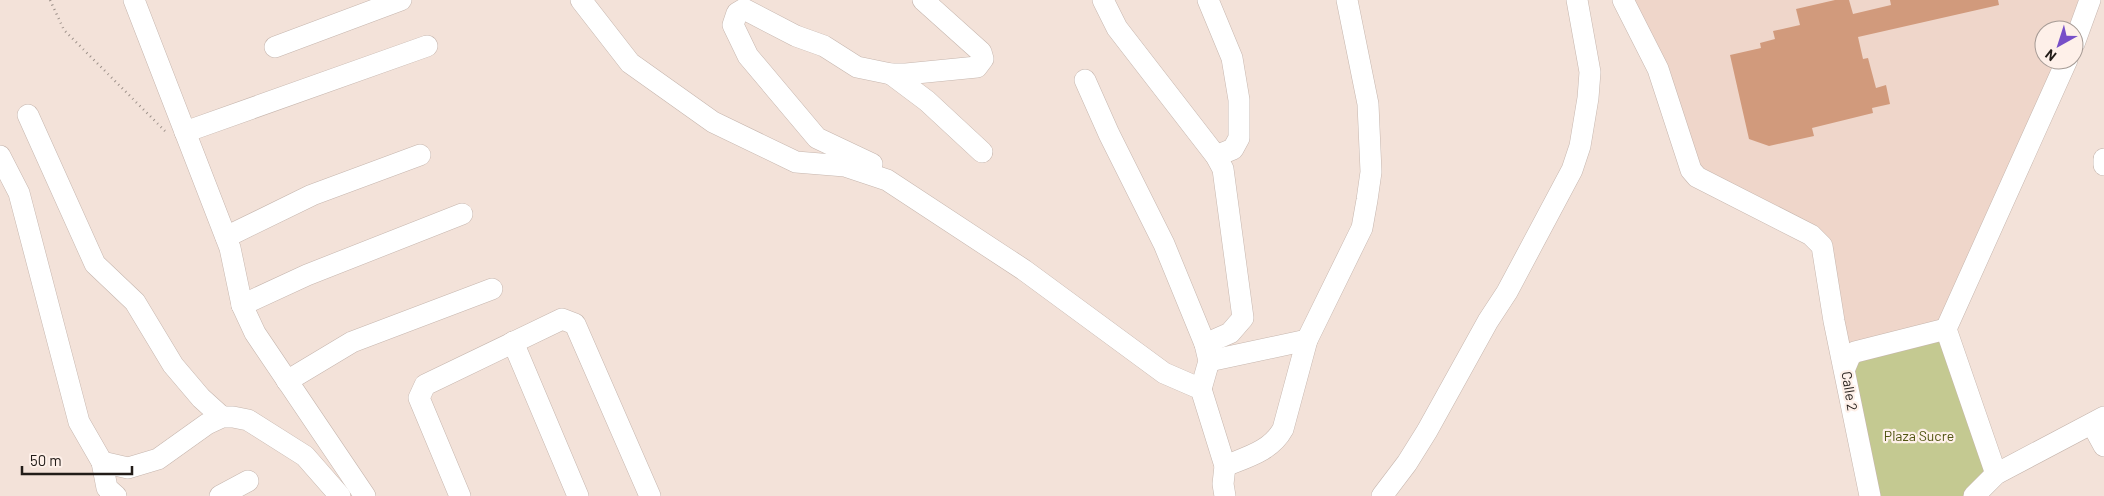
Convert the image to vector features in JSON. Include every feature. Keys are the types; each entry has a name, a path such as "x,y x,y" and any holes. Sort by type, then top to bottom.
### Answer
{"street":[{"path":"134,0 177,134 226,237 242,305 255,332 365,496"},
{"path":"275,48 401,0"},
{"path":"581,0 630,62 713,122 796,162 845,166 887,180"},
{"path":"923,0 981,52 983,60 977,67 891,74 857,67 824,46 796,36 744,9 737,13 733,25 748,56 817,138 870,162 887,180 1024,270 1164,373 1201,389"},
{"path":"1103,0 1117,28 1224,169 1243,318 1230,333 1207,352"},
{"path":"1208,0 1232,58 1239,100 1239,138 1233,149 1216,156"},
{"path":"1225,466 1265,450 1278,438 1283,430 1307,340 1362,228 1371,172 1368,104 1347,0"},
{"path":"1382,496 1407,463 1427,431 1488,321 1507,292 1572,170 1580,146 1590,72 1577,0"},
{"path":"1623,0 1658,69 1691,170 1697,177 1812,235 1822,246 1834,321 1845,368"},
{"path":"2083,20 2090,0"},
{"path":"2084,26 2101,0"},
{"path":"177,134 426,46"},
{"path":"1996,474 1946,329 2063,70"},
{"path":"891,74 927,101 982,152"},
{"path":"1085,80 1109,134 1164,244 1207,352 1201,389 1225,466 1223,484 1225,496"},
{"path":"28,114 95,264 134,302 173,365 201,398 222,417"},
{"path":"226,237 312,195 420,154"},
{"path":"0,156 19,193 79,422 102,462 107,488 116,496"},
{"path":"2104,159 2104,165"},
{"path":"242,305 307,275 462,214"},
{"path":"287,381 352,342 492,289"},
{"path":"460,496 419,398 426,385 562,319 575,324 650,496"},
{"name":"Calle 2","path":"1870,496 1845,368 1850,356 1855,352 1946,329"},
{"path":"1207,352 1307,340"},
{"path":"513,342 578,496"},
{"path":"102,462 128,468 158,460 207,424 222,417 248,420 305,456 340,496"},
{"path":"1974,496 1996,474 2098,420 2104,446"},
{"path":"220,496 248,481"}],"path":[{"path":"50,0 64,30 177,134"}],"shaded area":[{"path":"1623,0 2090,0 2079,20 2034,20 2034,70 2063,70 1946,329 1841,351 1822,246 1707,184"}],"green space":[{"name":"Plaza Sucre","path":"1946,329 1996,474 1974,496 1870,496 1848,360"}],"building":[{"path":"1835,0 1849,0 1853,14 1891,5 1890,0 1998,0 1999,5 1858,37 1863,59 1868,58 1876,88 1886,85 1890,104 1872,108 1873,113 1812,128 1814,136 1769,146 1749,139 1730,55 1761,48 1760,43 1775,39 1773,31 1800,25 1796,9"}]}
